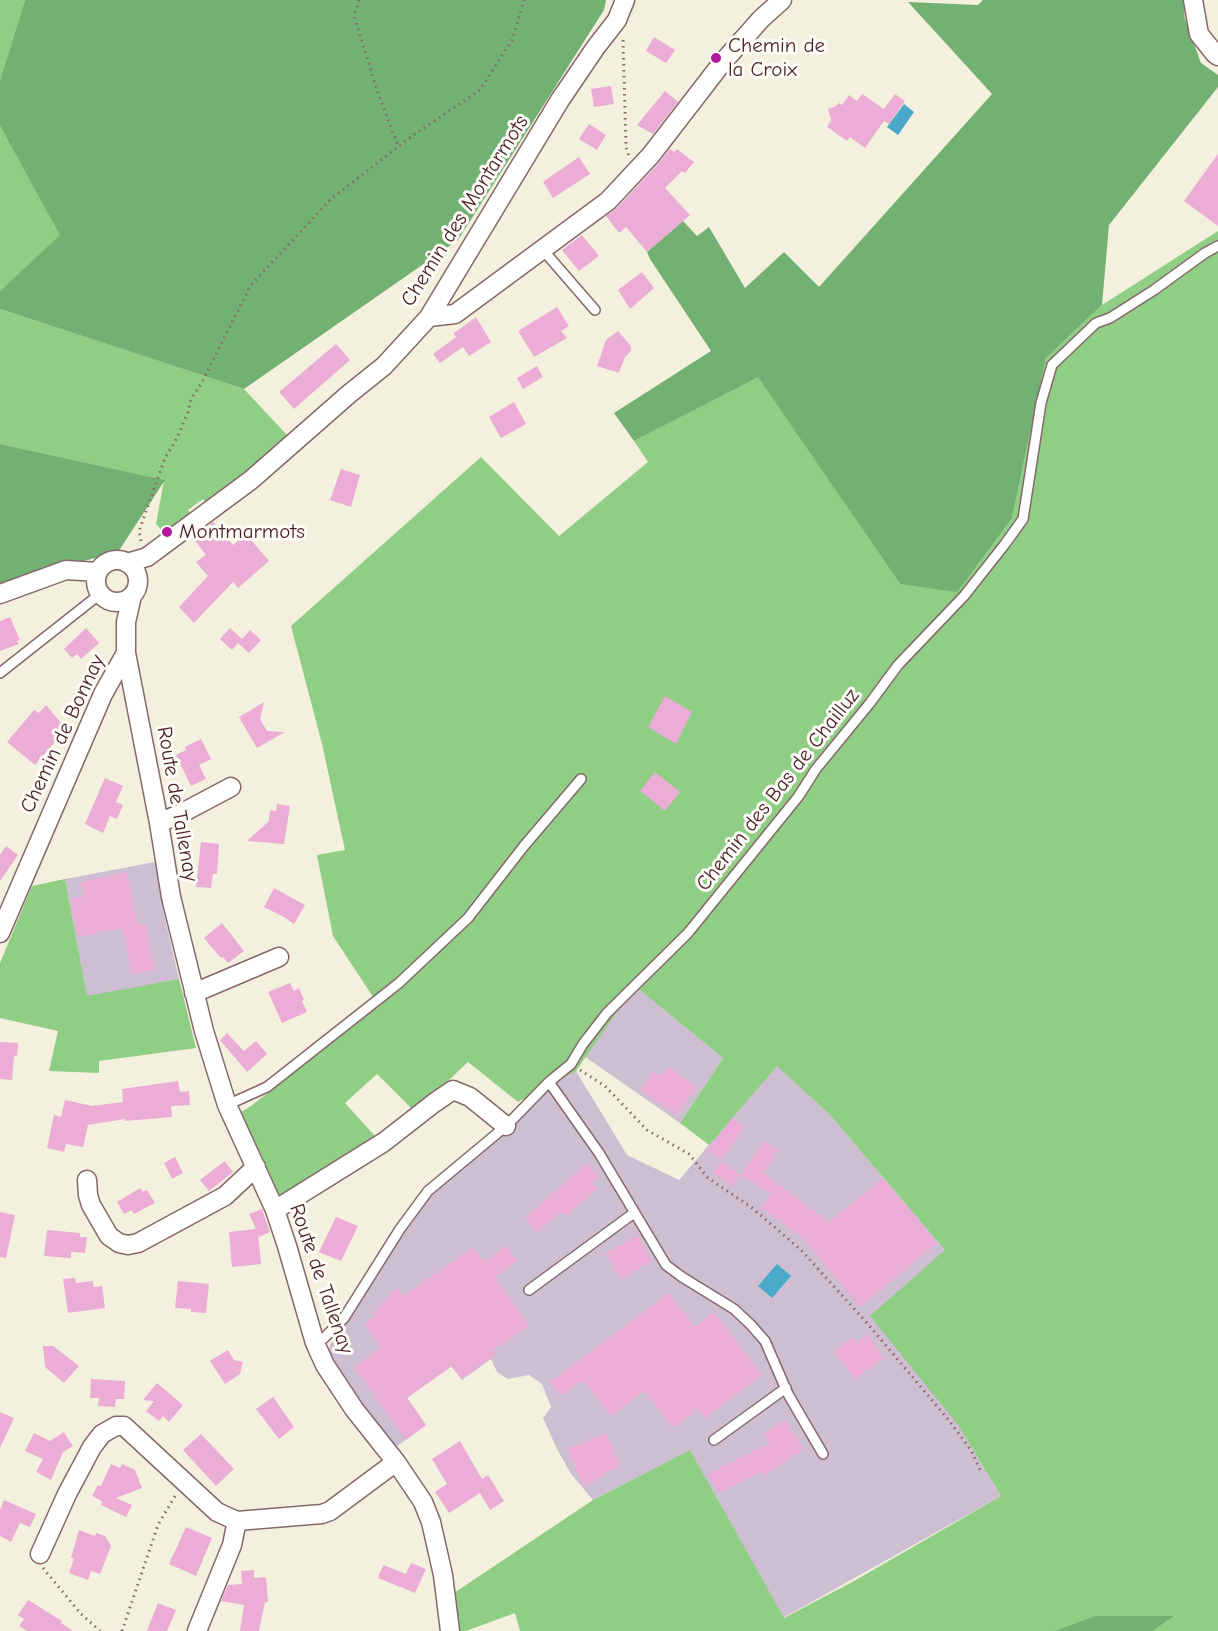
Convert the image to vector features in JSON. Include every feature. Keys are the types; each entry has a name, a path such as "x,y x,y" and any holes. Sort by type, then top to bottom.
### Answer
{"street":[{"path":"429,317 455,314 608,201 651,155 714,74 761,19 782,0"},
{"path":"1197,3 1199,34 1218,56"},
{"name":"Chemin des Montarmots","path":"132,568 251,480 384,366 429,317 560,100 617,20 623,4"},
{"path":"114,560 132,568 138,585 116,598 96,584 98,572 107,562 114,560"},
{"path":"0,594 66,570 98,572"},
{"name":"Route de Tallenay","path":"116,598 126,621 126,653 171,897 204,1031 227,1105 275,1210 315,1343 325,1365 348,1401 396,1462 423,1502 431,1522 443,1575 450,1631"},
{"name":"Chemin de Bonnay","path":"0,933 103,694 126,653"},
{"path":"159,823 231,787"},
{"path":"194,993 279,957"},
{"path":"275,1210 384,1142 453,1090 470,1097 506,1126"},
{"path":"87,1180 91,1205 109,1236 118,1243 128,1245 138,1243 225,1196 256,1167"},
{"path":"40,1554 67,1494 92,1447 102,1434 116,1426 124,1426 218,1512 237,1521 322,1514 330,1511 396,1462"},
{"path":"197,1631 232,1545 237,1521"}],"lane":[{"name":"Chemin des Bas de Chailluz","path":"315,1343 324,1338 344,1318 400,1229 428,1191 506,1126 549,1082 571,1064 607,1013 688,933 798,797 816,769 898,665 964,596 1023,519 1041,403 1052,365 1096,323 1110,318 1218,246"},
{"path":"543,250 596,310"},
{"path":"0,673 116,598"},
{"path":"227,1105 267,1087 399,983 468,918 524,846 581,779"},
{"path":"549,1082 599,1153 666,1265 734,1309 765,1341 786,1388 823,1454"},
{"path":"529,1290 634,1213"},
{"path":"714,1440 786,1388"}],"path":[{"path":"359,0 354,16 398,147"},
{"path":"146,557 139,531 165,458 177,438 188,412 190,399 201,384 251,285 331,200 398,147 480,90 512,40 524,0"},
{"path":"623,4 626,147 636,171"},
{"path":"571,1064 605,1086 647,1130 689,1154 708,1178 751,1207 801,1250 867,1323 947,1418 971,1450 981,1472"},
{"path":"122,1631 158,1525 183,1481"},
{"path":"40,1554 40,1565 81,1614 100,1631"}],"shaded area":[{"path":"155,862 179,979 87,997 65,879"},
{"path":"639,989 723,1058 680,1123 584,1056 617,1008"},
{"path":"777,1065 829,1114 945,1250 958,1425 1001,1496 783,1618 690,1450 593,1500 571,1474 543,1418 551,1407 542,1384 529,1375 508,1379 497,1372 491,1359 462,1380 451,1366 407,1398 426,1425 393,1449 381,1435 328,1354 330,1345 397,1240 433,1191 560,1079 576,1071 627,1155 679,1180"}],"green space":[{"path":"0,0 25,0 0,80"},
{"path":"25,0 606,0 604,10 458,240 244,389 0,309 0,291 60,235 0,126 0,80"},
{"path":"983,0 1183,0 1185,19 1201,63 1218,75 1218,87 1109,225 1102,305 1046,358 1012,518 957,592 900,584 758,377 634,441 614,413 711,351 647,252 683,221 697,236 709,227 745,288 784,252 819,287 992,94 908,2 978,5"},
{"path":"0,126 61,235 0,291"},
{"path":"1218,231 1218,1631 520,1631 515,1613 466,1631 455,1631 451,1595 593,1500 690,1450 784,1618 854,1581 1001,1496 958,1425 870,1316 945,1250 829,1114 777,1066 709,1145 680,1123 723,1058 635,986 576,1071 518,1102 468,1062 415,1112 377,1074 345,1103 375,1136 322,1173 280,1198 236,1115 251,1106 379,1006 333,936 317,855 345,850 322,744 291,626 481,457 559,536 648,462 634,441 758,376 900,584 1012,518 1046,358 1102,305"},
{"path":"0,309 244,389 287,435 280,444 206,503 203,499 188,510 191,514 166,535 156,524 164,480 0,444"},
{"path":"0,444 165,480 118,552 0,583"},
{"path":"65,879 87,996 179,979 196,1048 99,1061 99,1073 49,1071 58,1031 0,1018 0,963 32,886"},
{"path":"1096,1616 1174,1616 1152,1631 1055,1631"}],"water":[{"path":"904,104 914,112 898,135 887,127"},
{"path":"777,1264 791,1276 772,1298 758,1286"}],"building":[{"path":"654,37 675,50 666,63 646,51"},
{"path":"611,86 614,104 594,107 591,89"},
{"path":"665,91 678,102 653,134 637,125"},
{"path":"862,94 884,109 895,94 905,101 889,124 884,121 865,148 850,137 847,141 827,127 831,120 828,109 839,103 842,105 849,95 857,101"},
{"path":"589,124 606,135 597,150 579,139"},
{"path":"670,149 674,152 677,149 694,162 685,173 682,171 665,188 690,215 647,252 626,227 619,233 606,216 616,209"},
{"path":"1218,154 1218,226 1184,201"},
{"path":"579,157 590,174 553,198 543,182"},
{"path":"582,235 599,256 579,271 562,250"},
{"path":"642,272 654,288 630,309 618,290"},
{"path":"557,307 569,326 561,331 567,338 534,357 518,331"},
{"path":"476,317 491,342 469,356 463,347 440,363 433,354 456,337 454,333"},
{"path":"618,331 631,346 631,351 625,357 619,373 597,366 606,340"},
{"path":"336,344 350,360 294,409 279,392"},
{"path":"537,366 543,377 523,389 517,378"},
{"path":"514,402 526,424 501,438 489,417"},
{"path":"341,469 360,475 351,507 330,500"},
{"path":"213,522 233,545 246,534 269,561 238,588 233,582 194,623 179,607 208,576 196,562 206,555 193,538"},
{"path":"10,617 20,640 17,641 19,644 0,651 0,621"},
{"path":"86,628 99,643 81,659 77,654 72,658 64,649"},
{"path":"230,628 242,639 250,630 261,640 249,653 238,643 232,650 220,639"},
{"path":"665,696 692,712 676,744 648,727"},
{"path":"264,702 260,719 267,731 285,732 257,748 240,719 242,718 238,718"},
{"path":"46,705 66,729 35,765 7,742 34,710 39,713"},
{"path":"201,739 211,759 199,765 206,779 191,786 176,755 186,750 185,747"},
{"path":"655,772 680,792 665,811 640,791"},
{"path":"105,778 123,786 116,802 123,805 117,819 110,816 103,833 85,824"},
{"path":"277,804 290,806 284,844 247,841 269,821 270,810 276,811"},
{"path":"201,842 219,844 217,874 213,874 211,888 196,887"},
{"path":"6,846 18,855 0,881 0,855"},
{"path":"127,872 138,925 145,923 155,970 132,974 122,928 78,937 70,899 84,896 81,882"},
{"path":"274,888 305,905 294,924 264,907"},
{"path":"222,923 244,951 228,963 204,938"},
{"path":"290,983 294,991 299,988 307,1012 282,1023 268,992"},
{"path":"227,1033 244,1051 256,1041 267,1054 247,1072 220,1040"},
{"path":"0,1042 18,1043 17,1056 14,1056 12,1080 0,1079"},
{"path":"668,1067 697,1087 676,1115 640,1090 653,1071 661,1076"},
{"path":"178,1081 180,1092 189,1091 190,1105 171,1106 172,1117 125,1121 125,1119 88,1125 83,1147 66,1144 64,1152 47,1148 54,1115 61,1117 65,1100 92,1106 123,1102 122,1089"},
{"path":"732,1118 745,1127 721,1160 708,1151"},
{"path":"765,1141 778,1151 763,1173 829,1222 883,1178 937,1243 860,1307 802,1237 761,1208 771,1194 741,1175"},
{"path":"175,1157 183,1173 172,1179 164,1163"},
{"path":"225,1161 233,1172 209,1191 200,1180"},
{"path":"721,1161 741,1175 732,1186 713,1173"},
{"path":"587,1163 600,1177 592,1183 597,1189 565,1217 561,1212 537,1232 525,1218"},
{"path":"140,1188 143,1192 147,1190 155,1203 134,1214 132,1210 124,1214 117,1202"},
{"path":"262,1209 270,1232 259,1237 258,1234 261,1264 232,1267 229,1232 256,1229 249,1214"},
{"path":"0,1212 15,1215 6,1258 0,1257"},
{"path":"336,1217 358,1226 341,1261 319,1252"},
{"path":"47,1230 80,1233 80,1237 87,1237 85,1253 71,1252 71,1258 44,1256"},
{"path":"637,1235 652,1261 621,1280 606,1254"},
{"path":"506,1246 517,1261 495,1277 529,1326 494,1350 497,1354 461,1379 452,1366 407,1398 426,1425 406,1440 354,1367 381,1348 364,1324 375,1316 373,1313 397,1287 403,1296 473,1247 484,1262"},
{"path":"75,1278 76,1283 93,1281 94,1287 102,1286 105,1308 68,1313 63,1279"},
{"path":"178,1281 209,1284 206,1313 175,1308"},
{"path":"669,1293 695,1327 714,1312 762,1375 705,1418 698,1409 673,1428 644,1391 611,1416 583,1380 561,1396 550,1382"},
{"path":"867,1334 884,1358 855,1379 834,1351 853,1337 856,1342"},
{"path":"43,1346 53,1346 79,1366 64,1383 45,1367"},
{"path":"228,1350 234,1360 243,1362 240,1374 225,1384 210,1361"},
{"path":"91,1379 125,1381 124,1399 116,1399 115,1407 98,1406 99,1398 90,1398"},
{"path":"157,1383 183,1405 169,1422 163,1416 159,1421 146,1411 154,1401 143,1400"},
{"path":"273,1397 294,1427 279,1439 256,1409"},
{"path":"0,1412 14,1418 0,1448"},
{"path":"785,1420 804,1449 764,1476 761,1472 719,1493 708,1474 770,1443 764,1434"},
{"path":"64,1432 73,1446 63,1452 51,1480 36,1472 43,1459 25,1451 34,1433 50,1441"},
{"path":"606,1433 620,1466 583,1486 567,1449"},
{"path":"201,1434 234,1469 216,1486 183,1450"},
{"path":"460,1441 482,1479 488,1475 504,1501 490,1510 480,1493 449,1513 435,1492 447,1484 432,1459"},
{"path":"111,1464 120,1468 122,1464 135,1470 142,1488 116,1498 132,1505 126,1517 101,1505 102,1501 92,1496 98,1485 101,1486"},
{"path":"4,1500 36,1514 30,1527 20,1523 11,1542 0,1536 0,1510"},
{"path":"186,1527 212,1538 196,1576 169,1564"},
{"path":"79,1530 95,1536 96,1533 105,1536 111,1546 100,1574 91,1571 88,1580 69,1573"},
{"path":"411,1563 426,1569 415,1593 378,1578 383,1565 406,1574"},
{"path":"254,1570 254,1578 266,1577 268,1602 265,1602 259,1631 240,1631 244,1605 221,1601 228,1585 242,1584 241,1571"},
{"path":"28,1600 62,1621 61,1623 73,1631 27,1631 19,1626 24,1619 18,1615"},
{"path":"158,1603 176,1610 167,1631 147,1631"}],"place":[{"name":"Chemin de la Croix","path":"716,58"},
{"name":"Montmarmots","path":"167,532"}]}
